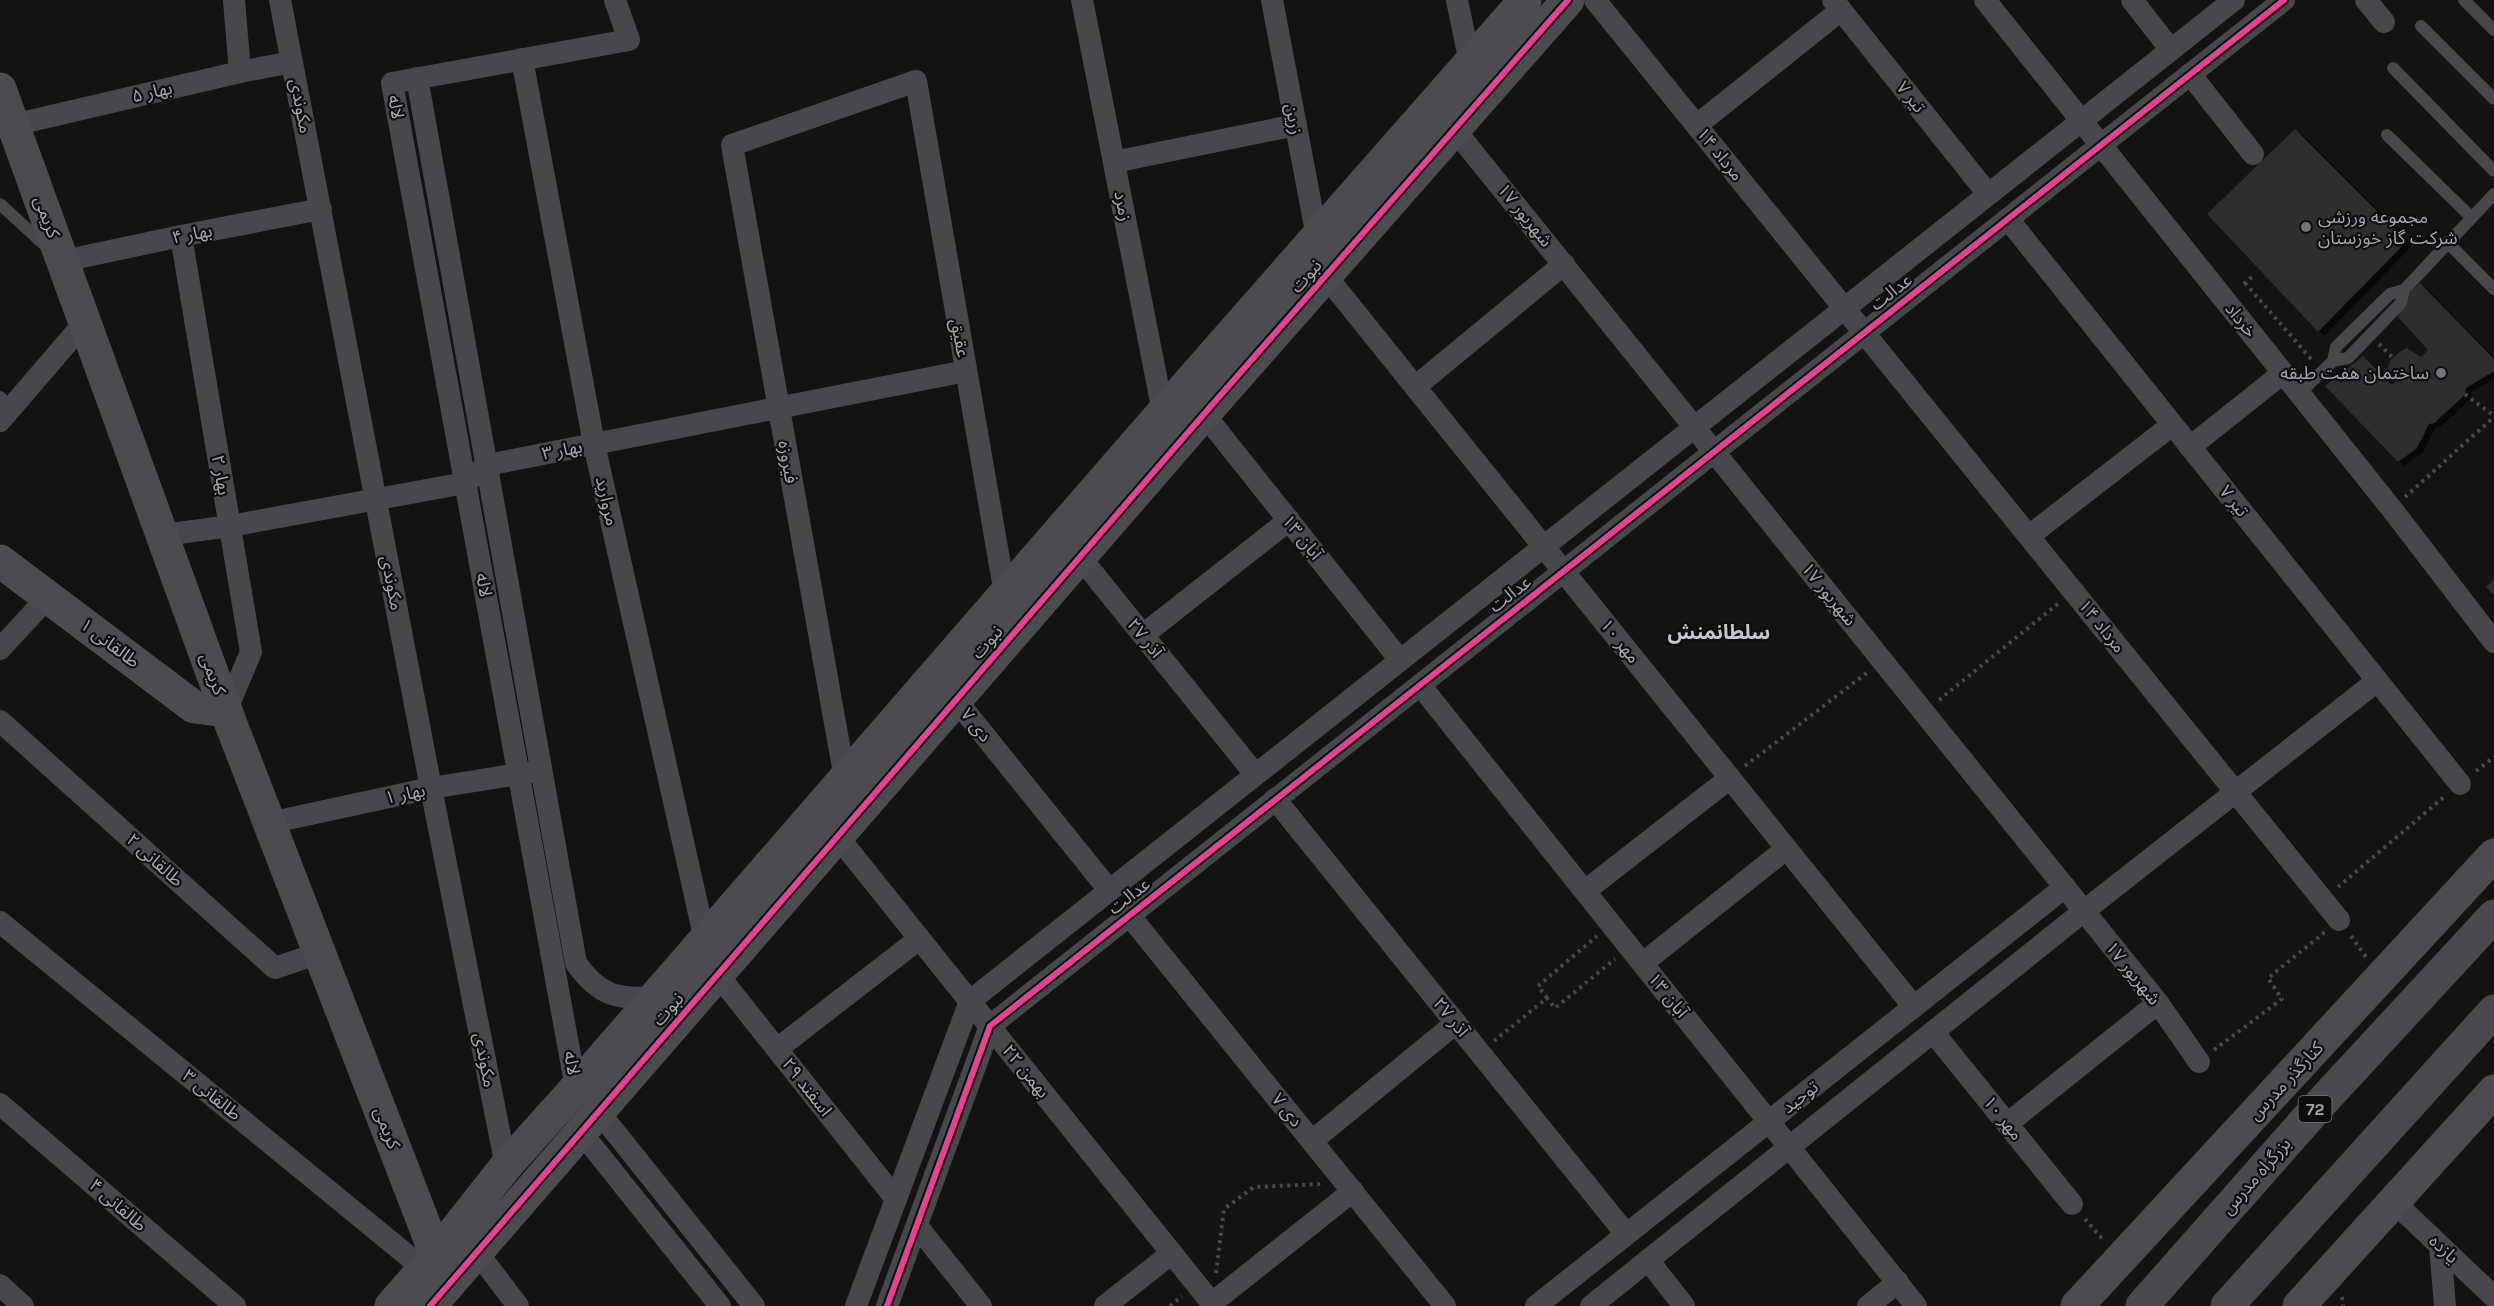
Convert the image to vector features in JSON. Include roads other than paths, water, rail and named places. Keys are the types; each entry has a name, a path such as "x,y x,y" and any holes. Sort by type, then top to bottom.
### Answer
{"highway":[{"name":"بزرگراه مدرس","path":"2142,1306 2322,1102 2494,916"},
{"path":"2227,1306 2494,1011"}],"street":[{"path":"234,0 240,72"},
{"name":"مکوندی","path":"280,0 506,1166"},
{"path":"417,78 629,40 615,0"},
{"name":"زمرد","path":"1082,0 1163,412"},
{"name":"زرین","path":"1272,0 1317,237"},
{"path":"1457,0 1470,63"},
{"name":"نبوت","path":"391,1306 430,1262 506,1166 656,997 1163,412 1526,0"},
{"name":"نبوت","path":"430,1306 1204,414 1568,0"},
{"name":"۱۴ مرداد","path":"1595,0 2339,920"},
{"name":"خرداد","path":"1985,0 2391,508 2494,642"},
{"path":"2132,0 2171,50"},
{"name":"عدالت","path":"969,1001 2234,0"},
{"name":"عدالت","path":"990,1026 2284,0"},
{"path":"2366,0 2384,22"},
{"path":"1697,125 1837,5"},
{"name":"۷ تیر","path":"1837,5 1988,194"},
{"name":"مروارید","path":"522,59 594,444 705,940"},
{"name":"بهار ۵","path":"13,125 292,62"},
{"path":"2190,74 2253,154"},
{"name":"لاله","path":"576,1088 392,83 417,78 576,963 589,982 606,993 630,999 656,997"},
{"name":"عقیق","path":"732,144 916,81 1005,594"},
{"name":"کریمی","path":"0,89 164,535 226,711 319,953 430,1262"},
{"name":"۱۷ شهریور","path":"1433,105 1455,129 1715,451 2158,1003 2199,1062"},
{"path":"1114,162 1296,125"},
{"name":"فیروزه","path":"732,144 845,779"},
{"name":"بهار ۴","path":"63,261 321,209"},
{"name":"۷ تیر","path":"2008,219 2460,784"},
{"name":"بهار ۲","path":"181,236 251,652 226,711"},
{"path":"1415,387 1564,264"},
{"name":"۱۰ مهر","path":"1326,276 1914,1007"},
{"path":"4,409 86,322"},
{"name":"بهار ۳","path":"164,535 230,526 465,483 487,465 966,371"},
{"path":"2190,447 2283,373"},
{"name":"۱۳ آبان","path":"1204,414 1400,660"},
{"path":"2029,536 2172,425"},
{"path":"1143,635 1289,520"},
{"name":"۲۷ آذر","path":"1080,557 1255,774"},
{"name":"طالقانی ۱","path":"4,573 49,596 194,707 226,711"},
{"path":"0,649 49,596"},
{"name":"توحید","path":"1591,1306 2084,911 2377,681"},
{"name":"۱۳ آبان","path":"1420,684 1916,1306"},
{"name":"۷ دی","path":"956,700 1109,890"},
{"name":"طالقانی ۲","path":"0,721 275,968 319,953"},
{"name":"بهار ۱","path":"269,823 431,788 543,770"},
{"path":"1585,891 1730,778"},
{"name":"۲۷ آذر","path":"1275,799 1626,1234"},
{"name":"۲۲ بهمن","path":"838,837 1213,1305"},
{"path":"1636,955 1786,849"},
{"name":"کنارگذر مدرس","path":"2077,1306 2494,855"},
{"name":"توحید","path":"1536,1306 2065,887"},
{"name":"۷ دی","path":"1129,915 1445,1306"},
{"name":"طالقانی ۳","path":"0,922 430,1262"},
{"path":"777,1049 920,939"},
{"name":"۲۹ اسفند","path":"718,975 896,1199"},
{"path":"856,1306 969,1001"},
{"path":"2007,1124 2158,1003"},
{"path":"1312,1142 1456,1023"},
{"path":"886,1306 990,1026"},
{"name":"۱۰ مهر","path":"1933,1032 2072,1204"},
{"path":"576,1088 590,1122 720,1306"},
{"name":"طالقانی ۴","path":"0,1104 235,1306"},
{"path":"2299,1306 2393,1201 2489,1107"},
{"path":"590,1122 754,1306"},
{"path":"536,1133 555,1138 560,1149 559,1158"},
{"path":"1213,1305 1349,1187"},
{"name":"یازده","path":"2393,1201 2494,1297"},
{"path":"917,1226 981,1306"},
{"path":"2440,1246 2445,1306"},
{"path":"477,1252 518,1306"},
{"path":"1105,1306 1172,1253"},
{"path":"1648,1260 1684,1306"},
{"path":"1868,1306 1898,1282"},
{"path":"0,1285 24,1306"}],"lane":[{"path":"2464,0 2494,30"},
{"path":"2421,26 2494,99"},
{"path":"2393,68 2494,171"},
{"path":"2387,135 2471,217"},
{"path":"2300,394 2333,361 2348,358 2401,303 2404,290 2447,242 2471,217 2492,202"},
{"path":"0,204 63,261"},
{"path":"2447,242 2494,289"}],"place":[{"name":"مجموعه ورزشی شرکت گاز خوزستان","path":"2306,227"},
{"name":"ساختمان هفت طبقه","path":"2441,373"}],"district":[{"name":"سلطانمنش","path":"1719,632"}]}
